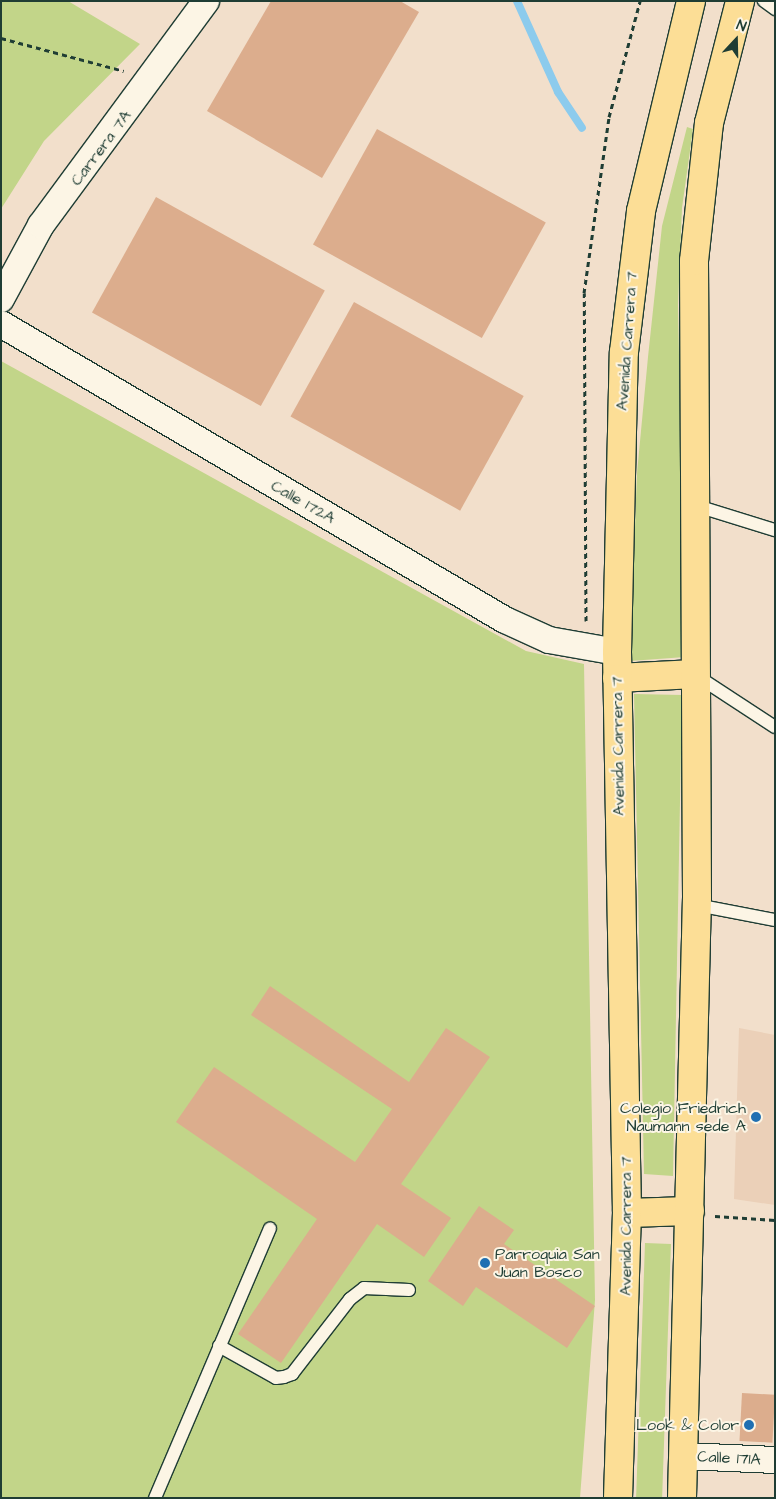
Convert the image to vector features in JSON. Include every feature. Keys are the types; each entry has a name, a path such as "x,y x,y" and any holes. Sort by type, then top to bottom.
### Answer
{"main road":[{"name":"Avenida Carrera 7","path":"618,1498 627,1213 617,665 620,448 633,261 651,161 691,1"},
{"path":"682,1498 701,1214 696,905 692,331 699,193 719,72 740,1"},
{"path":"617,665 695,674"},
{"path":"627,1213 701,1214"}],"street":[{"name":"Carrera 7A","path":"1,299 41,225 206,1"},
{"name":"Calle 172A","path":"1,324 505,620 549,640 617,665"},
{"name":"Calle 171A","path":"684,1456 775,1460"}],"lane":[{"path":"764,1 775,9"},
{"path":"694,505 774,528"},
{"path":"695,674 775,727"},
{"path":"696,905 775,920"},
{"path":"155,1498 270,1228"},
{"path":"219,1346 276,1378 284,1377 292,1374 350,1299 364,1288 409,1290"}],"path":[{"path":"1,38 127,72"},
{"path":"701,1214 775,1220"}],"shaded area":[{"name":"Colegio Friedrich Naumann sede A","path":"739,1028 775,1035 775,1205 734,1199"}],"green space":[{"path":"1,1 68,1 140,44 44,141 1,209"},
{"path":"687,127 693,129 682,208 678,305 685,657 630,661 637,473 648,357 662,226"},
{"path":"1,361 526,651 584,664 595,1300 580,1498 1,1498"},
{"path":"634,694 682,695 673,1176 644,1174"},
{"path":"645,1243 671,1244 662,1498 636,1498"}],"building":[{"path":"271,1 400,1 419,12 322,178 207,111"},
{"path":"377,129 546,223 482,338 313,244"},
{"path":"156,197 325,291 261,406 92,312"},
{"path":"354,302 524,396 460,511 290,417"},
{"path":"270,986 409,1082 446,1028 490,1057 401,1184 451,1218 424,1257 377,1224 281,1363 238,1334 317,1219 176,1122 214,1067 355,1162 392,1109 251,1015"},
{"name":"Parroquia San Juan Bosco","path":"479,1206 514,1230 504,1244 595,1306 567,1348 476,1287 463,1306 428,1281"},
{"path":"742,1393 775,1395 772,1443 739,1441"}],"waterway":[{"path":"517,1 558,92 582,128"}],"place":[{"name":"Colegio Friedrich Naumann sede A","path":"756,1117"},
{"name":"Parroquia San Juan Bosco","path":"485,1263"},
{"name":"Look & Color","path":"749,1425"}]}
